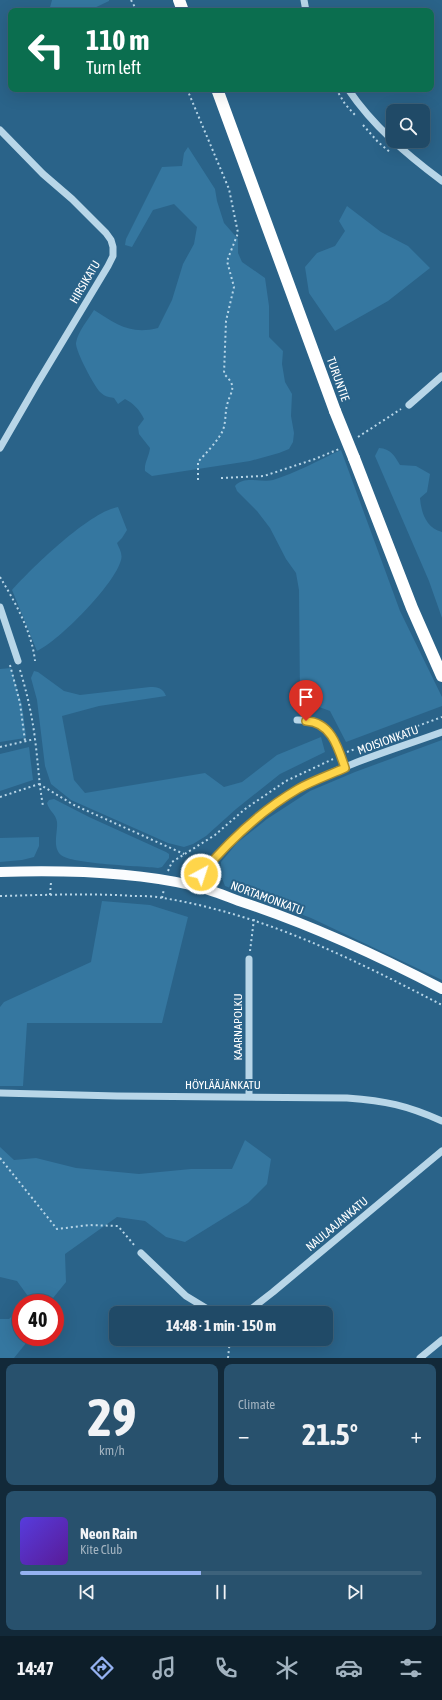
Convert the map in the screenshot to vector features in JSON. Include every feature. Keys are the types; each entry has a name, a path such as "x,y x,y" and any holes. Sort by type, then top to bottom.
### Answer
{"highway":[{"name":"TURUNTIE","path":"217,92 335,411 412,608 442,676"}],"main road":[{"name":"NORTAMONKATU","path":"0,872 43,871 100,873 166,880 192,885 257,906 366,952 442,989"}],"street":[{"path":"350,92 359,106 381,131 407,154 442,181"},
{"name":"HIRSIKATU","path":"0,130 43,174 72,199 106,233 111,240 113,256 0,448"},
{"path":"409,404 442,376"},
{"path":"0,608 18,661"},
{"path":"297,720 314,721 329,731 338,745 345,768"},
{"name":"MOISIONKATU","path":"192,885 219,852 251,822 298,790 345,768 442,732"},
{"name":"KAARNAPOLKU","path":"249,959 249,1096"},
{"name":"HÖYLÄÄJÄNKATU","path":"0,1093 117,1096 249,1096 382,1100 419,1111 442,1121"},
{"name":"NAULAAJANKATU","path":"255,1306 442,1151"},
{"path":"141,1253 186,1296 202,1306"},
{"path":"420,1358 442,1340"}],"path":[{"path":"188,92 229,189 238,233 227,261 234,287 226,321 224,374 231,380 233,388 227,404 223,430 198,462 198,481"},
{"path":"355,440 409,404"},
{"path":"221,478 264,476 315,459 343,447"},
{"path":"0,577 17,608 33,649 34,662"},
{"path":"18,661 29,703 43,806"},
{"path":"9,662 20,702 25,742"},
{"path":"0,747 35,739"},
{"path":"0,797 39,784 74,805 185,854"},
{"path":"0,896 97,893 162,898 254,920 324,947 442,1005"},
{"path":"249,959 257,906"},
{"path":"0,1158 57,1229 89,1226 118,1226 141,1253"},
{"path":"228,1358 229,1346"}],"shaded area":[{"path":"52,0 109,0 94,8 50,8"},
{"path":"188,147 215,189 224,223 238,239 238,253 242,262 265,278 269,306 269,337 283,351 282,364 285,382 292,394 291,416 294,433 293,442 289,449 279,453 250,461 152,476 145,471 145,465 150,448 139,434 138,427 144,419 136,407 125,399 118,404 114,398 106,396 100,392 85,368 78,353 76,343 81,330 94,310 109,320 131,329 148,330 158,328 172,300 183,264 194,244 197,227 174,204 153,210 132,247 125,245 126,239 162,167 182,166 184,153"},
{"path":"347,206 381,232 408,246 430,268 388,301 335,331 309,293 305,267 317,253 335,246 345,231 339,221"},
{"path":"379,448 392,453 400,465 416,466 430,474 427,492 420,498 425,519 432,527 442,532 442,618 429,581 375,456"},
{"path":"341,450 400,611 442,697 442,706 346,742 330,711 300,700 299,590 296,573 286,559 270,528 257,511 237,491 235,486 248,480 268,481 282,477"},
{"path":"118,507 127,530 117,543 122,556 117,570 98,597 85,611 59,636 37,651 12,590 47,555 77,530 106,511"},
{"path":"11,668 22,705 26,736 25,738 0,742 0,669"},
{"path":"34,671 38,672 64,691 80,695 155,687 160,688 166,696 99,706 62,716 74,780 85,793 205,773 224,787 242,782 277,755 321,737 325,752 280,774 236,809 206,836 193,844 184,847 168,843 71,800 51,784 45,766 37,700 31,678"},
{"path":"442,740 442,980 311,918 225,886 220,873 221,862 237,843 267,819 310,791 355,772"},
{"path":"29,747 33,780 0,791 0,754"},
{"path":"54,799 89,817 166,852 169,854 169,858 162,867 158,868 91,863 78,861 61,855 58,852 56,844 57,822 47,803 49,800"},
{"path":"39,837 39,846 34,857 22,860 0,862 0,838"},
{"path":"102,901 150,905 188,917 162,1023 27,1023 23,1086 0,1086 0,1007 4,1002 91,962"},
{"path":"245,1140 271,1159 267,1184 248,1203 185,1242 166,1237 145,1221 117,1217 65,1254 66,1282 56,1294 26,1294 17,1281 0,1277 0,1147 14,1160 36,1158 76,1168 139,1174 191,1169 232,1169"},
{"path":"12,1316 12,1346 24,1346 14,1358 0,1358 0,1319 9,1319"}],"route":[{"path":"201,874 219,852 251,822 298,790 345,768 338,745 329,731 314,721 306,721"}]}
